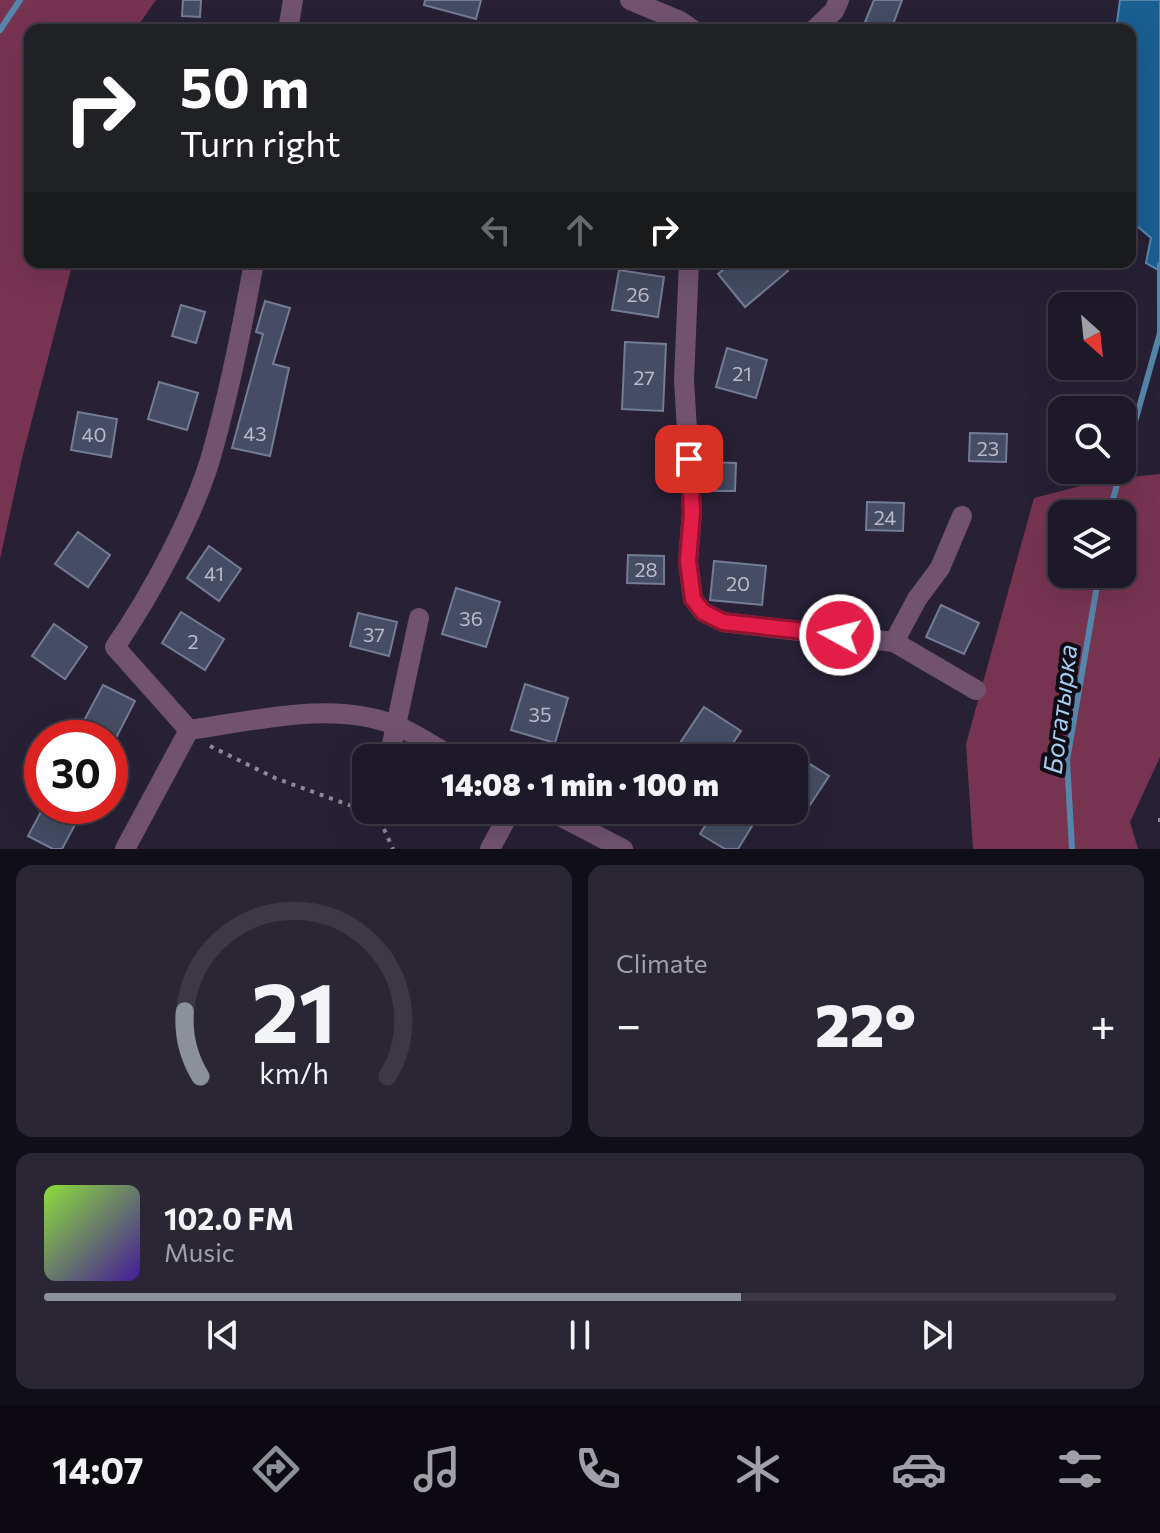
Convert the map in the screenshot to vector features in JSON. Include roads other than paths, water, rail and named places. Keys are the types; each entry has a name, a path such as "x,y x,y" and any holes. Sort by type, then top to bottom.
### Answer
{"street":[{"path":"289,24 293,0"},
{"path":"630,0 684,24"},
{"path":"820,24 834,11 839,0"},
{"path":"189,730 115,647 168,557 209,463 238,349 253,268"},
{"path":"689,268 684,380 692,512 688,561 693,599 703,612 723,622 894,642 976,690"},
{"path":"894,642 917,599 940,568 962,516"},
{"path":"392,744 419,618"},
{"path":"189,730 310,715 356,714 396,725 429,744"},
{"path":"125,849 189,730"},
{"path":"490,849 503,824"},
{"path":"575,824 623,849"}],"water":[{"path":"1120,0 1160,0 1160,271 1146,263 1151,238 1136,225 1136,24 1117,24"}],"waterway":[{"path":"0,30 20,0"},
{"name":"Богатырка","path":"1136,418 1160,333 1160,265"},
{"name":"Богатырка","path":"1113,500 1117,484"},
{"name":"Богатырка","path":"1072,849 1067,760 1097,588"}]}
